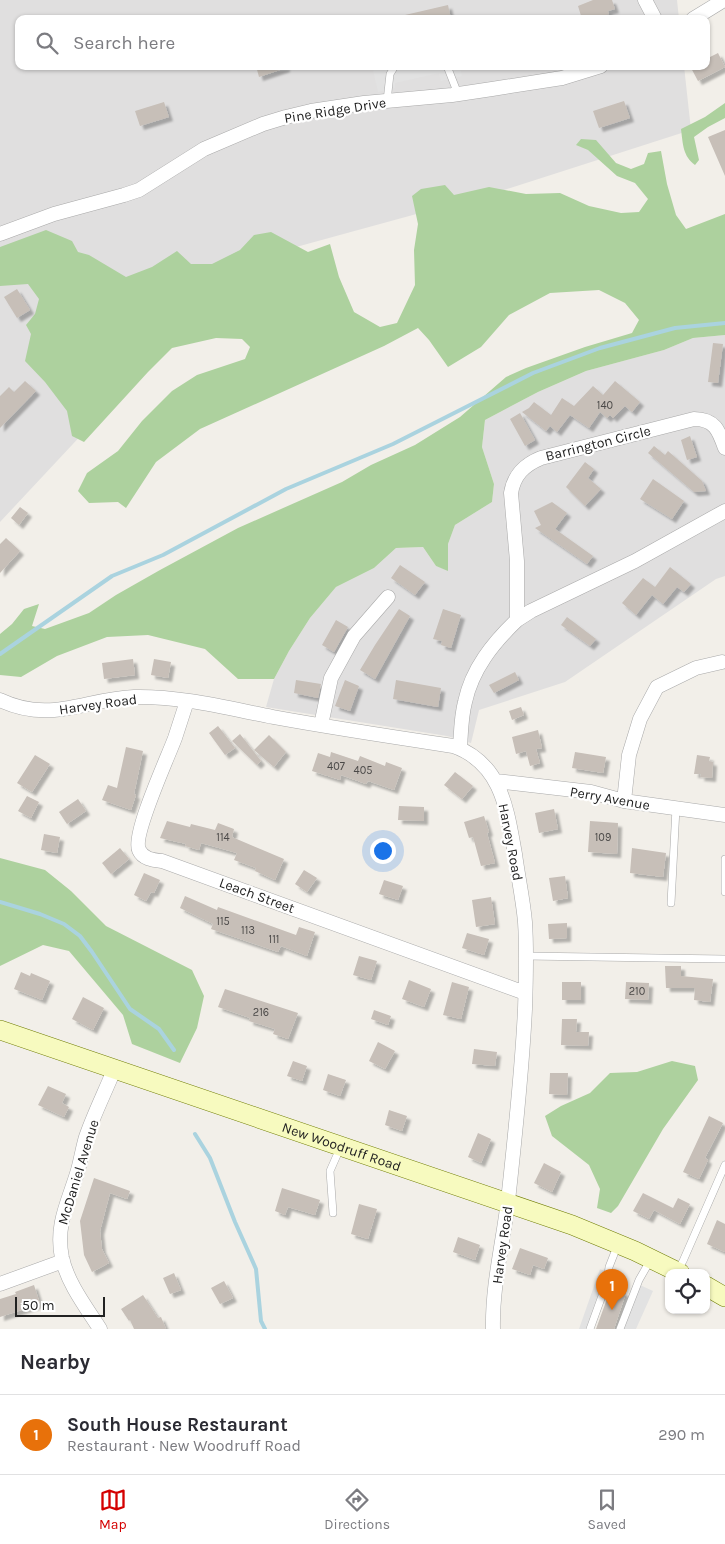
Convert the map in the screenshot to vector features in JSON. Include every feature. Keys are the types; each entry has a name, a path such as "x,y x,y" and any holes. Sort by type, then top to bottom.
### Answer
{"main road":[{"name":"New Woodruff Road","path":"0,1030 508,1202 572,1225 672,1269"},
{"path":"710,1288 725,1297"}],"street":[{"path":"645,0 653,15"},
{"path":"700,15 724,0"},
{"name":"Pine Ridge Drive","path":"0,234 54,214 124,196 139,190 198,153 264,124 311,111 458,94 562,78 588,70"},
{"name":"Barrington Circle","path":"517,620 517,562 511,493 517,475 524,467 541,458 694,419 705,420 715,426 725,448"},
{"path":"460,748 465,700 473,678 484,656 499,637 517,620 531,611 635,561 725,511"},
{"path":"321,726 331,678 354,636 388,597"},
{"path":"624,801 629,755 640,719 657,687 696,668 723,663"},
{"name":"Harvey Road","path":"0,700 23,708 47,711 64,710 113,699 163,698 187,701 321,726 453,746 460,748 479,760 487,768 496,781 508,812 524,913 526,956 524,1038 518,1112 494,1304 493,1329"},
{"name":"Leach Street","path":"187,701 175,738 148,807 138,841 139,850 144,857 162,861 525,993"},
{"name":"Perry Avenue","path":"496,781 591,792 624,801 725,815"},
{"name":"McDaniel Avenue","path":"100,1329 69,1278 63,1261 60,1238 62,1215 78,1169 86,1137 114,1070"},
{"path":"0,1284 63,1261"}],"lane":[{"path":"387,101 390,74 392,70"},
{"path":"449,70 458,94"},
{"path":"670,903 676,808"},
{"path":"725,859 725,892"},
{"path":"526,956 724,959"},
{"path":"333,1213 330,1171 341,1146"},
{"path":"679,1269 725,1165"},
{"path":"590,1329 618,1244"},
{"path":"620,1329 639,1280 651,1259"}],"shaded area":[{"path":"0,0 677,0 679,15 15,15 15,70 684,70 691,130 504,190 132,292 173,337 0,522"},
{"path":"373,70 461,70 462,76 441,81 439,73 395,83 395,88 378,92"},
{"path":"725,335 725,576 716,579 565,682 479,710 471,743 447,736 266,707 274,679 289,651 310,618 336,587 374,568 396,548 423,547 436,566 448,570 448,544 455,525 492,502 494,484 482,447 485,420 538,392 586,371 664,350 693,338"},
{"path":"600,1269 612,1274 592,1329 579,1329"},
{"path":"640,1285 653,1291 636,1329 622,1329"}],"green space":[{"path":"725,103 725,118 694,137 699,160 695,165 686,154 681,129 705,117"},
{"path":"581,139 596,140 616,163 631,169 644,164 648,153 661,151 667,184 676,215 686,229 725,214 725,335 693,338 664,350 586,371 538,392 485,420 482,447 494,484 492,502 455,525 448,544 448,571 436,566 423,547 396,548 374,568 336,587 310,618 274,679 238,679 205,649 148,635 107,637 57,656 21,677 0,675 0,634 12,624 24,609 39,604 32,626 45,629 89,613 116,595 238,528 342,482 371,465 415,445 460,417 506,377 585,347 632,333 639,320 625,303 599,290 550,293 509,315 481,347 448,367 418,328 384,346 200,429 156,462 126,508 118,502 89,503 78,491 87,473 118,451 142,421 172,391 197,375 245,359 250,347 242,339 216,338 172,348 84,442 72,436 67,411 45,382 25,361 31,334 26,325 35,314 39,299 28,284 0,286 0,247 46,230 72,241 78,252 89,255 126,277 152,267 177,251 191,264 212,264 240,250 254,235 271,232 308,252 330,244 339,277 354,312 380,327 397,323 415,285 414,250 418,224 412,196 421,189 445,185 454,195 489,187 526,194 560,193 589,206 621,213 639,212 648,199 635,183 617,176 588,150 576,145"},
{"path":"0,858 45,870 71,891 106,926 192,970 204,996 197,1028 180,1063 132,1044 123,1015 69,951 43,945 0,966"},
{"path":"672,1061 695,1066 698,1080 663,1129 618,1206 611,1213 597,1208 600,1189 589,1165 552,1136 545,1116 561,1106 590,1093 610,1073 637,1072"}],"building":[{"path":"593,0 612,0 615,9 608,11 609,14 606,15 581,15 578,6"},
{"path":"448,5 450,15 405,15"},
{"path":"718,53 725,67 698,81 692,70 710,70 710,57"},
{"path":"257,70 280,70 259,77"},
{"path":"624,101 630,118 599,128 593,111"},
{"path":"164,102 169,117 140,126 135,111"},
{"path":"725,130 725,176 708,137"},
{"path":"17,289 30,310 17,318 4,297"},
{"path":"713,343 723,344 718,383 708,382"},
{"path":"25,381 36,391 0,428 0,396 9,387 14,392"},
{"path":"615,381 640,402 632,412 625,406 613,418 610,415 607,418 600,412 589,428 570,415 557,432 550,426 546,431 522,412 534,402 551,415 562,398 574,406 593,386 603,395"},
{"path":"520,413 535,440 525,446 510,419"},
{"path":"690,436 697,457 687,460 681,440"},
{"path":"654,446 665,455 668,451 702,481 706,491 694,492 648,453"},
{"path":"585,462 594,469 588,478 601,489 585,506 566,487"},
{"path":"653,479 684,501 672,519 640,499"},
{"path":"552,502 567,513 555,529 593,556 587,564 535,528 541,525 534,511"},
{"path":"20,507 28,513 19,525 11,518"},
{"path":"6,538 20,551 0,573 0,544"},
{"path":"400,565 425,582 415,595 391,578"},
{"path":"670,567 691,584 684,592 677,587 663,604 652,595 636,615 622,603 643,578 655,587"},
{"path":"399,609 410,616 375,679 360,670"},
{"path":"443,609 461,615 451,648 441,645 442,641 433,639"},
{"path":"567,617 596,639 590,646 561,625"},
{"path":"336,620 348,627 334,652 322,645"},
{"path":"133,659 135,675 104,679 102,663"},
{"path":"154,659 171,662 168,678 151,675"},
{"path":"515,672 519,680 494,693 489,685"},
{"path":"296,680 321,684 318,698 294,693"},
{"path":"345,680 359,686 350,711 335,706"},
{"path":"396,680 441,688 438,707 393,699"},
{"path":"521,707 524,715 512,720 509,711"},
{"path":"218,726 235,748 225,755 209,733"},
{"path":"538,730 542,748 536,749 540,763 530,766 526,751 516,754 512,737"},
{"path":"240,734 261,761 257,765 232,741"},
{"path":"269,735 286,752 274,767 254,750"},
{"path":"126,747 143,751 134,794 136,795 131,810 102,800 108,785 117,788"},
{"path":"331,752 358,761 360,756 385,766 386,762 402,768 394,790 368,781 366,784 341,775 340,780 312,771 318,753 330,757"},
{"path":"575,752 606,757 603,773 572,768"},
{"path":"35,755 50,764 32,792 17,783"},
{"path":"697,755 710,757 709,761 713,762 712,778 700,777 701,774 694,774"},
{"path":"455,772 473,786 462,799 444,785"},
{"path":"27,796 39,802 31,818 18,811"},
{"path":"78,799 86,811 67,824 59,812"},
{"path":"399,806 424,807 424,821 398,820"},
{"path":"554,809 558,829 539,833 535,813"},
{"path":"484,816 495,863 481,866 473,837 469,838 464,822"},
{"path":"167,821 190,827 191,824 215,830 218,823 234,829 232,837 284,859 275,880 255,871 256,868 234,860 237,853 201,843 199,850 185,846 186,844 160,838"},
{"path":"590,821 618,823 617,854 588,852"},
{"path":"44,834 60,837 57,853 41,850"},
{"path":"120,848 129,859 111,874 102,863"},
{"path":"632,848 666,853 663,877 630,873"},
{"path":"304,870 317,878 307,892 295,884"},
{"path":"144,873 160,880 154,893 151,892 146,901 134,895"},
{"path":"565,876 568,898 553,901 549,878"},
{"path":"384,880 403,886 398,900 379,894"},
{"path":"185,896 217,910 218,907 296,935 299,927 315,932 307,956 281,946 278,952 211,929 213,924 180,908"},
{"path":"491,897 495,924 476,927 472,900"},
{"path":"567,923 567,938 549,939 548,924"},
{"path":"467,933 489,939 484,955 462,948"},
{"path":"359,956 377,961 371,980 353,975"},
{"path":"665,966 681,966 681,976 713,979 710,1002 694,1000 695,988 666,988"},
{"path":"21,972 30,976 31,973 50,981 42,1000 14,989"},
{"path":"409,980 431,989 424,1007 402,999"},
{"path":"452,982 469,987 461,1019 443,1015"},
{"path":"562,982 581,982 581,1000 562,1000"},
{"path":"626,982 649,983 648,1000 625,999"},
{"path":"225,989 298,1013 288,1039 273,1034 275,1029 249,1021 250,1018 218,1007"},
{"path":"83,997 104,1008 93,1030 72,1019"},
{"path":"374,1010 391,1016 388,1025 371,1019"},
{"path":"562,1019 577,1019 576,1032 589,1032 588,1046 561,1045"},
{"path":"378,1042 395,1051 385,1069 369,1061"},
{"path":"474,1049 497,1052 495,1066 472,1064"},
{"path":"293,1061 307,1066 302,1081 287,1076"},
{"path":"550,1073 568,1073 567,1095 549,1094"},
{"path":"328,1074 346,1080 340,1096 323,1090"},
{"path":"48,1086 66,1094 62,1103 69,1107 64,1117 38,1105"},
{"path":"389,1110 407,1116 402,1131 385,1125"},
{"path":"709,1116 723,1123 705,1158 708,1160 699,1179 683,1172"},
{"path":"478,1133 491,1139 481,1163 468,1157"},
{"path":"544,1163 561,1172 552,1192 534,1183"},
{"path":"94,1178 130,1191 127,1199 110,1193 100,1231 102,1249 109,1263 92,1272 84,1255 80,1221"},
{"path":"282,1188 320,1200 315,1215 288,1207 285,1215 275,1211"},
{"path":"643,1193 673,1208 678,1198 690,1204 680,1224 654,1210 649,1219 633,1211"},
{"path":"359,1204 377,1209 368,1239 351,1234"},
{"path":"717,1220 725,1224 725,1252 707,1244"},
{"path":"458,1237 480,1245 475,1260 453,1252"},
{"path":"520,1248 548,1258 544,1269 533,1265 530,1275 512,1269"},
{"path":"174,1273 181,1290 170,1294 163,1278"},
{"path":"224,1281 233,1298 220,1304 211,1288"},
{"path":"34,1285 40,1304 0,1317 0,1299"},
{"path":"611,1288 626,1293 614,1329 596,1329"},
{"path":"143,1295 158,1318 161,1317 166,1329 134,1329 130,1320 121,1309"}],"waterway":[{"path":"0,654 112,576 163,555 286,489 393,444 533,373 600,348 675,328 725,323"},
{"path":"0,902 40,914 64,924 80,936 130,1009 159,1029 174,1050"},
{"path":"195,1134 210,1158 256,1269 261,1321 265,1329"}],"place":[{"name":"South House Restaurant","path":"612,1310"}]}
